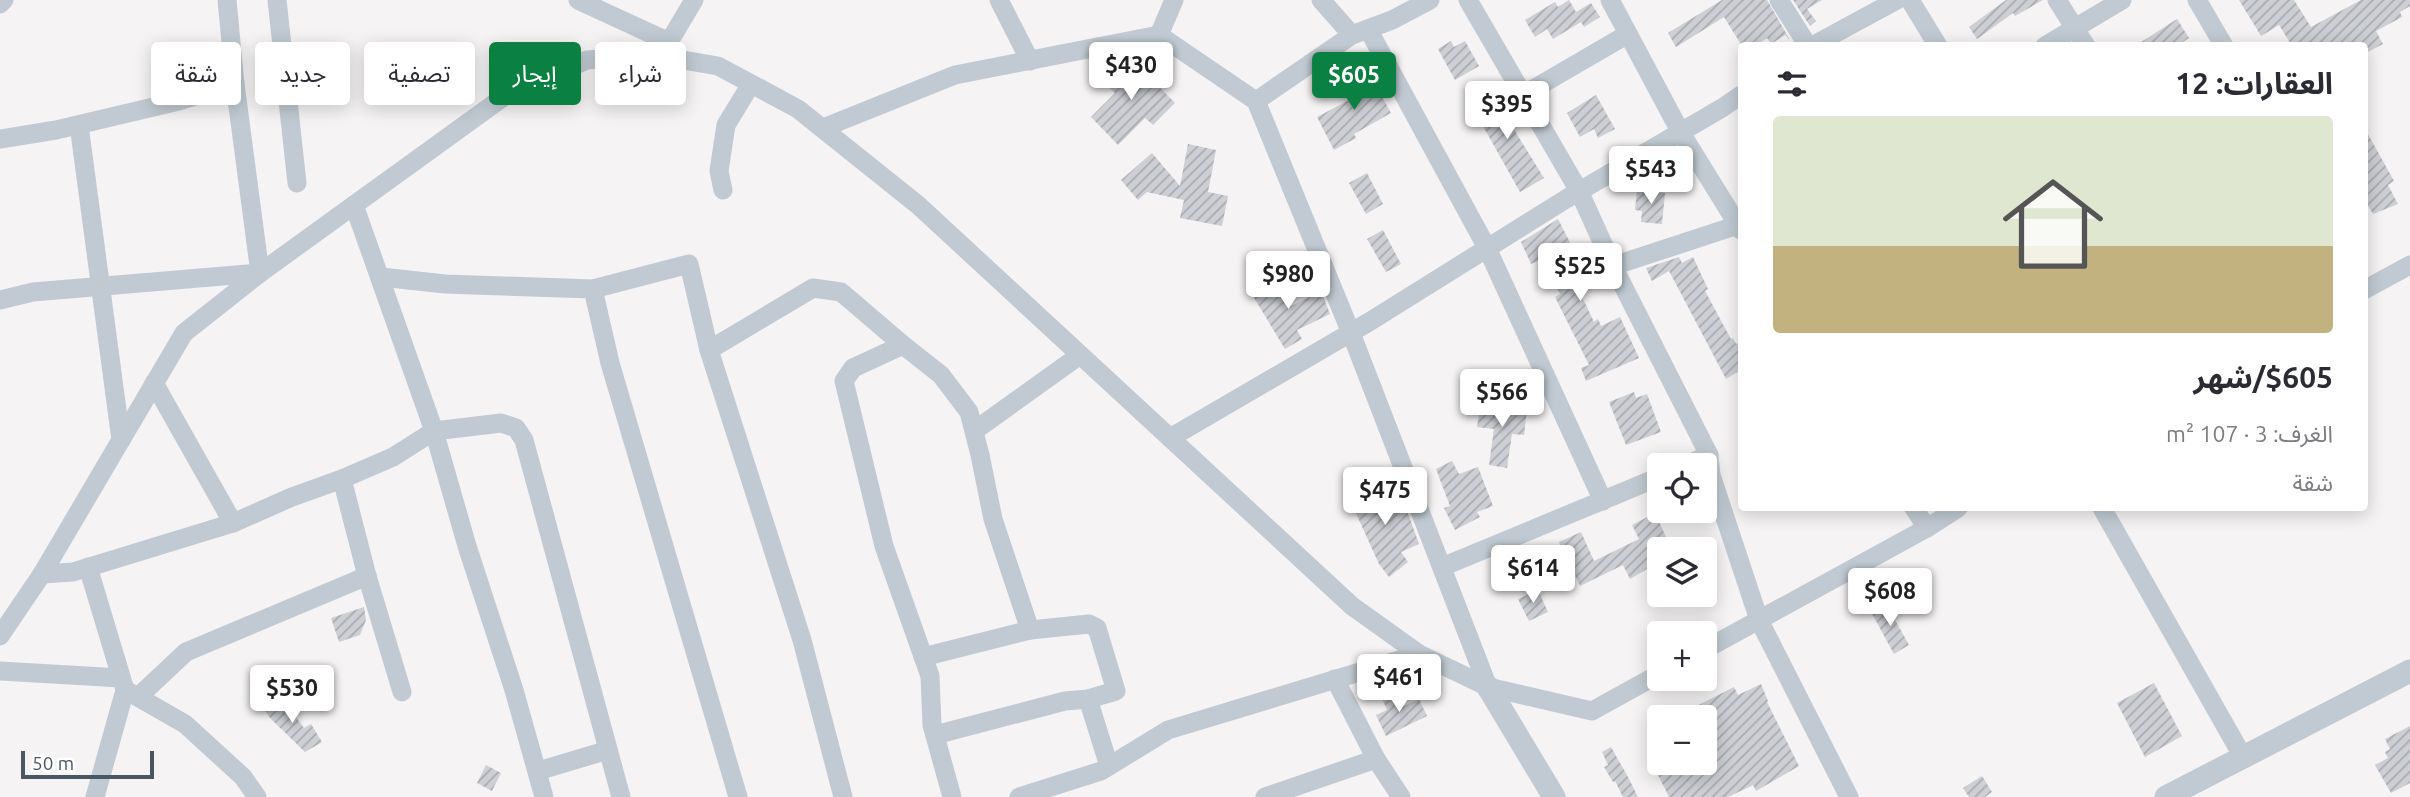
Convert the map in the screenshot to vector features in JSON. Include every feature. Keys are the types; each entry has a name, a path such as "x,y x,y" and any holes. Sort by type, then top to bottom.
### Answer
{"street":[{"path":"0,4 4,0"},
{"path":"227,0 231,42"},
{"path":"277,0 297,183"},
{"path":"578,0 669,42 694,0"},
{"path":"999,0 1030,61"},
{"path":"1159,35 1174,0"},
{"path":"1321,0 1360,32 1488,248 1603,501"},
{"path":"1256,101 1360,32 1392,20 1430,0"},
{"path":"1468,0 1579,191 1708,453"},
{"path":"1610,0 1681,132 1738,224"},
{"path":"1779,0 1807,42"},
{"path":"1818,42 1897,0"},
{"path":"1910,0 1936,42"},
{"path":"2057,0 2083,42"},
{"path":"2051,42 2122,0"},
{"path":"2197,0 2222,42"},
{"path":"1523,95 1628,34"},
{"path":"823,128 955,75 1159,35 1256,101 1351,332 1488,687 1554,797"},
{"path":"0,636 42,574 184,333 260,274 509,93 587,60 595,59"},
{"path":"686,60 718,66 798,109 823,128 918,205 1352,606 1419,654 1488,687 1592,711 1647,681"},
{"path":"723,190 719,171 726,125 751,84"},
{"path":"1170,438 1351,332 1579,191 1738,97"},
{"path":"0,139 79,125 162,105"},
{"path":"238,105 260,274"},
{"path":"79,125 121,440"},
{"path":"354,205 434,431 544,797"},
{"path":"1614,266 1738,228"},
{"path":"381,277 445,284 593,289 689,264 709,350 802,640 844,797"},
{"path":"2368,285 2410,265"},
{"path":"0,300 33,292 260,274"},
{"path":"709,350 813,288 841,292 941,375 969,412 993,519 1030,630"},
{"path":"593,289 610,363 738,797"},
{"path":"903,345 853,368 844,381 884,546 930,676 932,725 952,797"},
{"path":"974,431 1080,355"},
{"path":"154,383 233,523"},
{"path":"42,574 73,572 233,523 393,457 434,431 501,423 516,428 524,440 621,797"},
{"path":"342,479 366,576 402,692"},
{"path":"1442,567 1647,482"},
{"path":"1717,493 1759,620 1849,797"},
{"path":"1916,511 1927,528"},
{"path":"1717,643 1953,511"},
{"path":"2104,511 2243,757"},
{"path":"88,567 128,688 95,797"},
{"path":"128,688 186,652 366,576"},
{"path":"923,657 1030,630 1089,624 1097,628 1116,691 935,735"},
{"path":"1019,797 1101,771 1168,730 1419,654"},
{"path":"0,671 128,688 185,724 243,777 257,797"},
{"path":"2179,794 2243,757 2410,671"},
{"path":"1335,679 1376,759 1401,797"},
{"path":"1088,699 1110,766"},
{"path":"538,771 608,750"},
{"path":"1265,797 1376,759"},
{"path":"238,797 243,777"}],"building":[{"path":"1569,0 1576,12 1591,3 1600,17 1584,27 1581,22 1553,39 1547,29 1535,37 1525,20 1555,2 1558,7"},
{"path":"1722,0 1767,0 1790,40 1785,35 1774,42 1770,42 1767,38 1762,42 1740,42 1724,17 1676,47 1668,33"},
{"path":"1793,0 1822,0 1807,9 1816,21 1810,26"},
{"path":"2006,0 2043,0 2015,16 2013,13 1977,39 1969,27"},
{"path":"2239,0 2294,0 2311,27 2361,0 2410,0 2410,6 2400,12 2402,17 2376,31 2383,44 2368,52 2368,42 2290,42 2279,25 2261,36"},
{"path":"2177,19 2189,38 2183,42 2141,42"},
{"path":"1451,41 1454,47 1465,41 1479,66 1455,80 1438,49"},
{"path":"1130,57 1175,103 1153,125 1145,118 1118,145 1091,117 1115,93 1105,84"},
{"path":"1369,73 1391,113 1354,134 1356,138 1334,150 1317,117 1351,99 1345,87"},
{"path":"1491,91 1500,107 1504,105 1513,121 1510,123 1544,178 1520,192 1470,103"},
{"path":"1596,95 1615,129 1598,138 1594,129 1580,137 1567,113"},
{"path":"2368,134 2394,181 2388,185 2398,204 2373,214 2368,206"},
{"path":"1188,144 1216,150 1208,192 1228,196 1222,226 1180,218 1184,200 1147,192 1138,200 1121,180 1152,153 1180,186"},
{"path":"1367,173 1383,204 1366,214 1349,183"},
{"path":"1637,190 1665,193 1662,224 1641,222 1642,211 1635,210"},
{"path":"1558,219 1579,260 1584,257 1592,274 1575,282 1594,322 1598,319 1601,326 1620,317 1639,358 1586,381 1581,368 1589,365 1555,297 1560,294 1542,259 1531,264 1521,242"},
{"path":"1383,230 1401,264 1386,272 1367,239"},
{"path":"1679,257 1682,263 1693,257 1708,289 1705,291 1731,339 1738,343 1738,372 1726,379 1669,271 1652,281 1646,268"},
{"path":"1273,277 1291,306 1321,291 1330,314 1297,330 1302,339 1285,349 1250,291"},
{"path":"1634,392 1636,398 1647,394 1661,432 1626,445 1609,402"},
{"path":"1481,401 1527,409 1524,435 1512,434 1507,468 1489,465 1494,429 1477,427"},
{"path":"1452,461 1459,474 1478,467 1493,506 1477,512 1480,517 1455,530 1444,508 1450,506 1436,469"},
{"path":"1384,482 1398,512 1406,508 1419,544 1401,552 1408,562 1389,577 1379,564 1349,498"},
{"path":"1647,517 1647,523 1660,523 1666,537 1647,537 1647,569 1630,579 1623,565 1580,586 1559,542 1581,532 1594,561 1639,539 1632,525"},
{"path":"1538,590 1548,612 1529,621 1518,599"},
{"path":"1885,602 1909,645 1894,654 1870,610"},
{"path":"364,607 366,620 360,635 339,642 331,618"},
{"path":"2154,683 2182,736 2145,757 2117,703"},
{"path":"1761,684 1767,702 1799,766 1756,791 1753,785 1728,797 1669,797 1658,775 1717,775 1717,705 1699,705 1734,687 1738,695"},
{"path":"1397,691 1404,706 1419,699 1427,716 1386,736 1376,715 1387,710 1382,698"},
{"path":"280,696 304,728 311,724 322,742 305,752 271,719 263,708"},
{"path":"2410,726 2410,783 2391,793 2375,765 2388,758 2385,752 2390,749 2385,739"},
{"path":"1611,747 1638,797 1623,797 1604,767 1608,765 1602,752"},
{"path":"486,765 501,773 492,791 477,783"},
{"path":"1982,776 1992,792 1985,797 1969,797 1963,788"}]}
